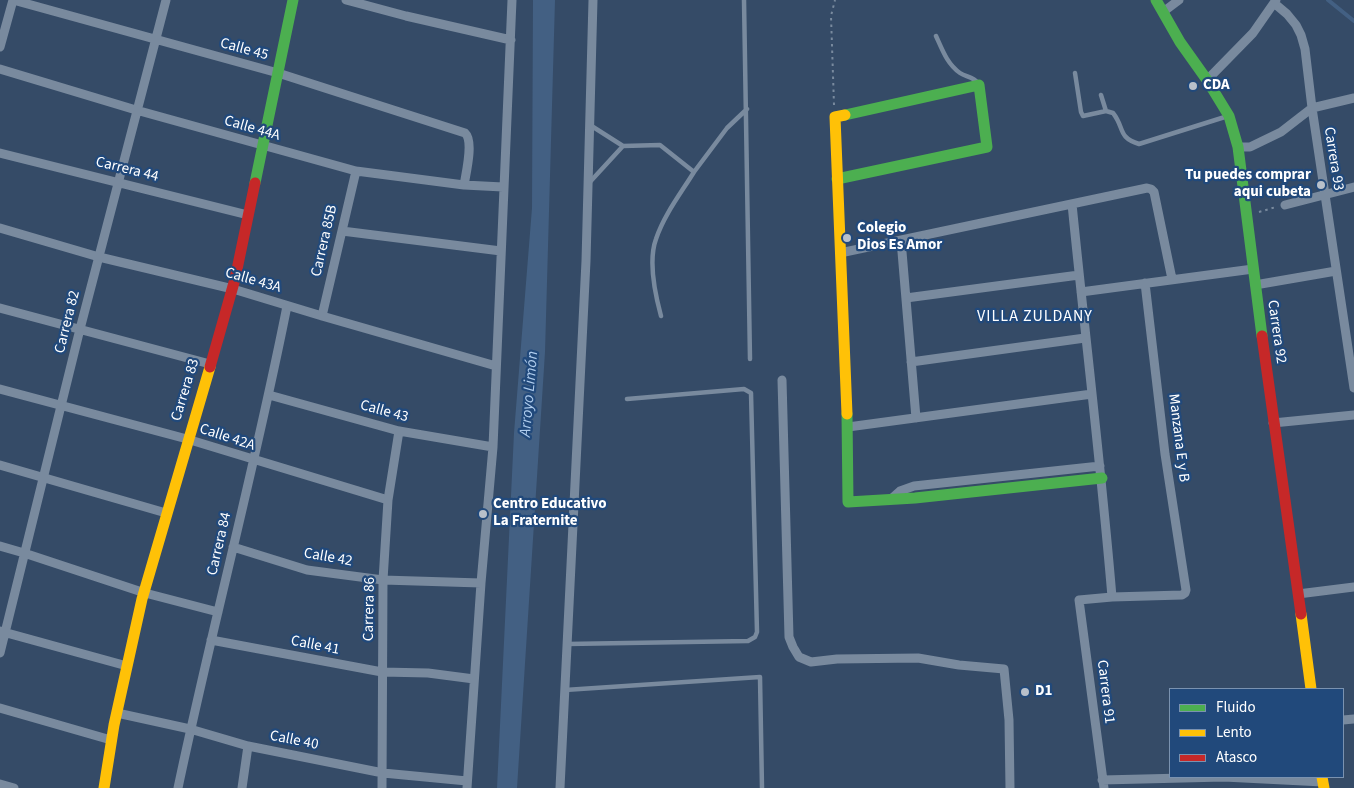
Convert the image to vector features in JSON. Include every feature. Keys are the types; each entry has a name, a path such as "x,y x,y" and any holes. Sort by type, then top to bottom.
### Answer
{"street":[{"name":"Calle 45","path":"13,0 155,41 278,73 465,133 469,136 470,143 464,185"},
{"path":"0,47 3,25 13,0"},
{"name":"Carrera 82","path":"0,653 3,632 98,257 166,0"},
{"name":"Carrera 83","path":"104,788 111,740 145,593 187,440 233,289 293,0"},
{"path":"346,0 511,40"},
{"path":"467,785 481,583 493,447 512,0"},
{"path":"560,788 588,184 593,0"},
{"name":"Carrera 92","path":"1156,0 1180,42 1207,80 1229,116 1238,147 1273,423 1311,688"},
{"path":"1163,12 1179,0"},
{"path":"1207,80 1253,33 1275,2"},
{"name":"Carrera 93","path":"1275,2 1296,25 1305,49 1312,108 1354,388"},
{"name":"Calle 44A","path":"0,69 136,110 356,171 464,185 503,187"},
{"path":"837,178 987,147 979,84 835,117 837,178 840,253 848,427 848,502 915,498 1102,478"},
{"path":"1238,147 1250,147 1281,132 1312,108 1354,98"},
{"name":"Carrera 44","path":"0,153 248,215"},
{"name":"Carrera 85B","path":"322,316 356,171"},
{"path":"1285,205 1354,187"},
{"path":"840,253 1147,188 1154,192 1172,279"},
{"path":"1072,204 1085,338 1102,478 1112,597"},
{"name":"Calle 43A","path":"0,228 98,257 233,289 496,366"},
{"path":"342,231 501,251"},
{"path":"901,240 916,418"},
{"path":"1081,292 1253,269"},
{"path":"1255,285 1336,271"},
{"path":"906,298 1079,274"},
{"name":"Manzana E y B","path":"1112,597 1182,595 1186,590 1165,454 1146,283"},
{"name":"Carrera 84","path":"178,788 190,729 269,395 287,306"},
{"path":"0,308 210,364"},
{"path":"911,362 1085,338"},
{"path":"782,380 789,637 793,647 799,657 811,662 837,659 918,658 959,665 1004,669 1009,720 1010,788"},
{"name":"Calle 42A","path":"0,389 187,440 388,500"},
{"path":"848,427 1092,394"},
{"name":"Calle 43","path":"269,395 399,431 493,447"},
{"path":"1273,423 1354,415"},
{"name":"Carrera 86","path":"382,788 383,580 388,500 399,431"},
{"path":"0,465 166,513"},
{"path":"891,499 900,491 914,486 1100,466"},
{"path":"0,546 145,593 218,612"},
{"name":"Calle 42","path":"233,547 307,570 383,580 481,583"},
{"path":"1298,594 1354,587"},
{"name":"Carrera 91","path":"1103,784 1079,600 1112,597"},
{"path":"3,632 127,666"},
{"name":"Calle 41","path":"211,640 382,672 474,679"},
{"path":"0,708 111,740"},
{"name":"Calle 40","path":"118,713 190,729 248,746 383,773 467,785"},
{"path":"242,788 248,746"},
{"path":"1103,784 1207,778"},
{"path":"1244,778 1323,782"},
{"path":"0,784 14,788"}],"lane":[{"path":"744,0 750,359"},
{"path":"936,36 951,64 962,74 979,84"},
{"path":"1075,73 1083,116 1106,111 1113,113 1124,136 1139,144 1229,116"},
{"path":"1101,95 1106,111"},
{"path":"661,316 652,266 655,240 670,210 694,172 727,128 747,109"},
{"path":"590,125 623,146 660,145 694,172"},
{"path":"588,184 623,146"},
{"path":"567,644 748,641 755,637 757,632 751,393 744,389 627,399"},
{"path":"565,690 760,677 762,788"}],"path":[{"path":"834,0 831,16 835,117"},
{"path":"1247,215 1285,205"}],"water":[{"name":"Arroyo Limón","path":"533,0 555,0 545,352 517,788 497,788 514,433 532,208"}],"waterway":[{"path":"1328,0 1354,21"}],"traffic: fast":[{"path":"255,183 293,0"},
{"path":"1156,0 1180,42 1207,80 1229,116 1238,147 1262,336"},
{"path":"837,179 987,147 979,85 845,115"},
{"path":"847,414 848,502 915,498 1102,478"}],"traffic: slow":[{"path":"845,115 835,117 847,414"},
{"path":"104,788 114,725 142,599 210,367"},
{"path":"1301,614 1311,688"},
{"path":"1322,778 1324,788"}],"traffic: jam":[{"path":"210,367 235,279 255,183"},
{"path":"1262,336 1301,614"}],"place":[{"name":"CDA","path":"1193,86"},
{"name":"Tu puedes comprar aqui cubeta","path":"1321,185"},
{"name":"Colegio Dios Es Amor","path":"847,238"},
{"name":"Centro Educativo La Fraternite","path":"483,514"},
{"name":"D1","path":"1025,692"}],"district":[{"name":"VILLA ZULDANY","path":"1035,317"}]}
